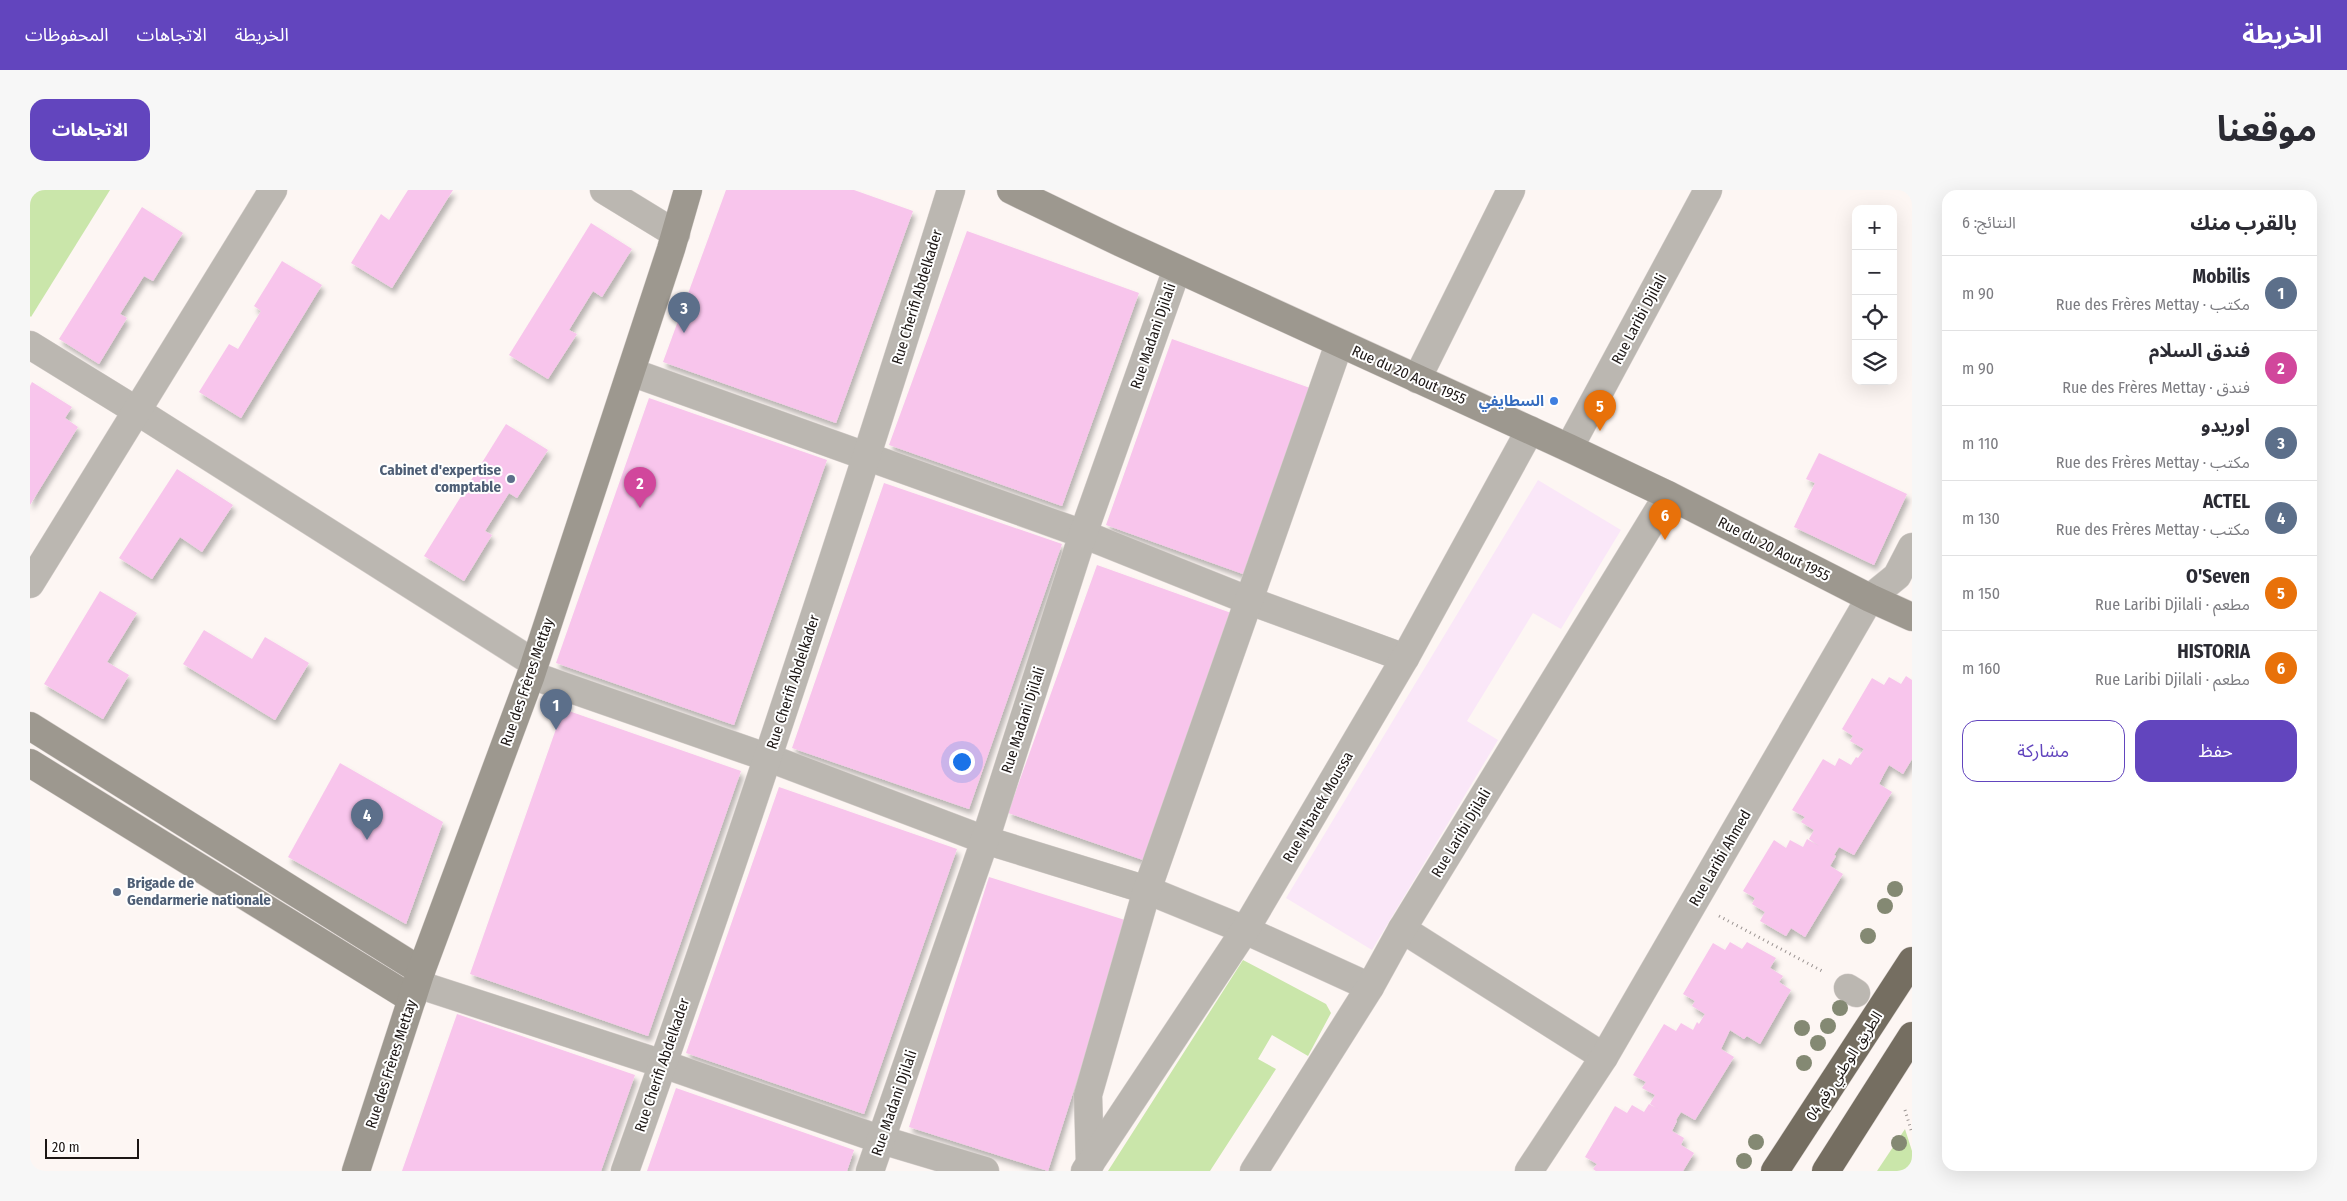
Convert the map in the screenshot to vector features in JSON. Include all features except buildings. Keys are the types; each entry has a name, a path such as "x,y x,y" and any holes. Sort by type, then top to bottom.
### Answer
{"highway":[{"name":"الطريق الوطني رقم 04","path":"1776,1171 1912,960"},
{"path":"1826,1171 1912,1036"}],"street":[{"path":"30,584 274,190"},
{"path":"604,190 676,234"},
{"name":"Rue des Frères Mettay","path":"356,1171 417,985 532,669 676,234 688,190"},
{"name":"Rue Cherifi Abdelkader","path":"625,1171 768,758 868,456 951,190"},
{"name":"Rue du 20 Aout 1955","path":"1014,190 1416,380 1530,430 1668,495 1870,598 1912,617"},
{"path":"1416,380 1510,190"},
{"name":"Rue Laribi Djilali","path":"1569,448 1708,190"},
{"name":"Rue Madani Djilali","path":"870,1171 984,840 1083,534 1177,268"},
{"path":"1088,1167 1088,1095 1147,890 1339,344"},
{"path":"30,345 137,411 532,669 984,840 1147,890 1246,930 1370,987"},
{"path":"631,372 1083,534 1250,601 1405,658"},
{"name":"Rue M'barek Moussa","path":"1088,1167 1246,930 1405,658 1530,430"},
{"name":"Rue Laribi Djilali","path":"1254,1171 1370,987 1402,929 1668,495"},
{"name":"Rue Laribi Ahmed","path":"1529,1171 1604,1057 1870,598 1897,576 1912,547"},
{"path":"30,726 417,985"},
{"path":"30,763 417,985 663,1064 882,1140 985,1171"},
{"path":"1402,929 1604,1057"}],"path":[{"path":"1728,920 1821,970"},
{"path":"1905,1110 1912,1133"}],"shaded area":[{"path":"1538,480 1621,530 1561,629 1533,613 1467,721 1498,740 1372,950 1286,898"}],"green space":[{"path":"30,190 110,190 31,317 30,316"},
{"path":"1243,960 1326,1004 1331,1013 1308,1056 1272,1035 1258,1059 1276,1069 1210,1171 1108,1171"},
{"path":"1905,1129 1912,1151 1912,1171 1877,1171"}],"place":[{"name":"اوريدو","path":"684,333"},
{"name":"السطايفي","path":"1554,401"},
{"name":"O'Seven","path":"1600,431"},
{"name":"Cabinet d'expertise comptable","path":"511,479"},
{"name":"فندق السلام","path":"640,508"},
{"name":"HISTORIA","path":"1665,540"},
{"name":"Mobilis","path":"556,730"},
{"name":"ACTEL","path":"367,840"},
{"name":"Brigade de Gendarmerie nationale","path":"117,892"}]}
